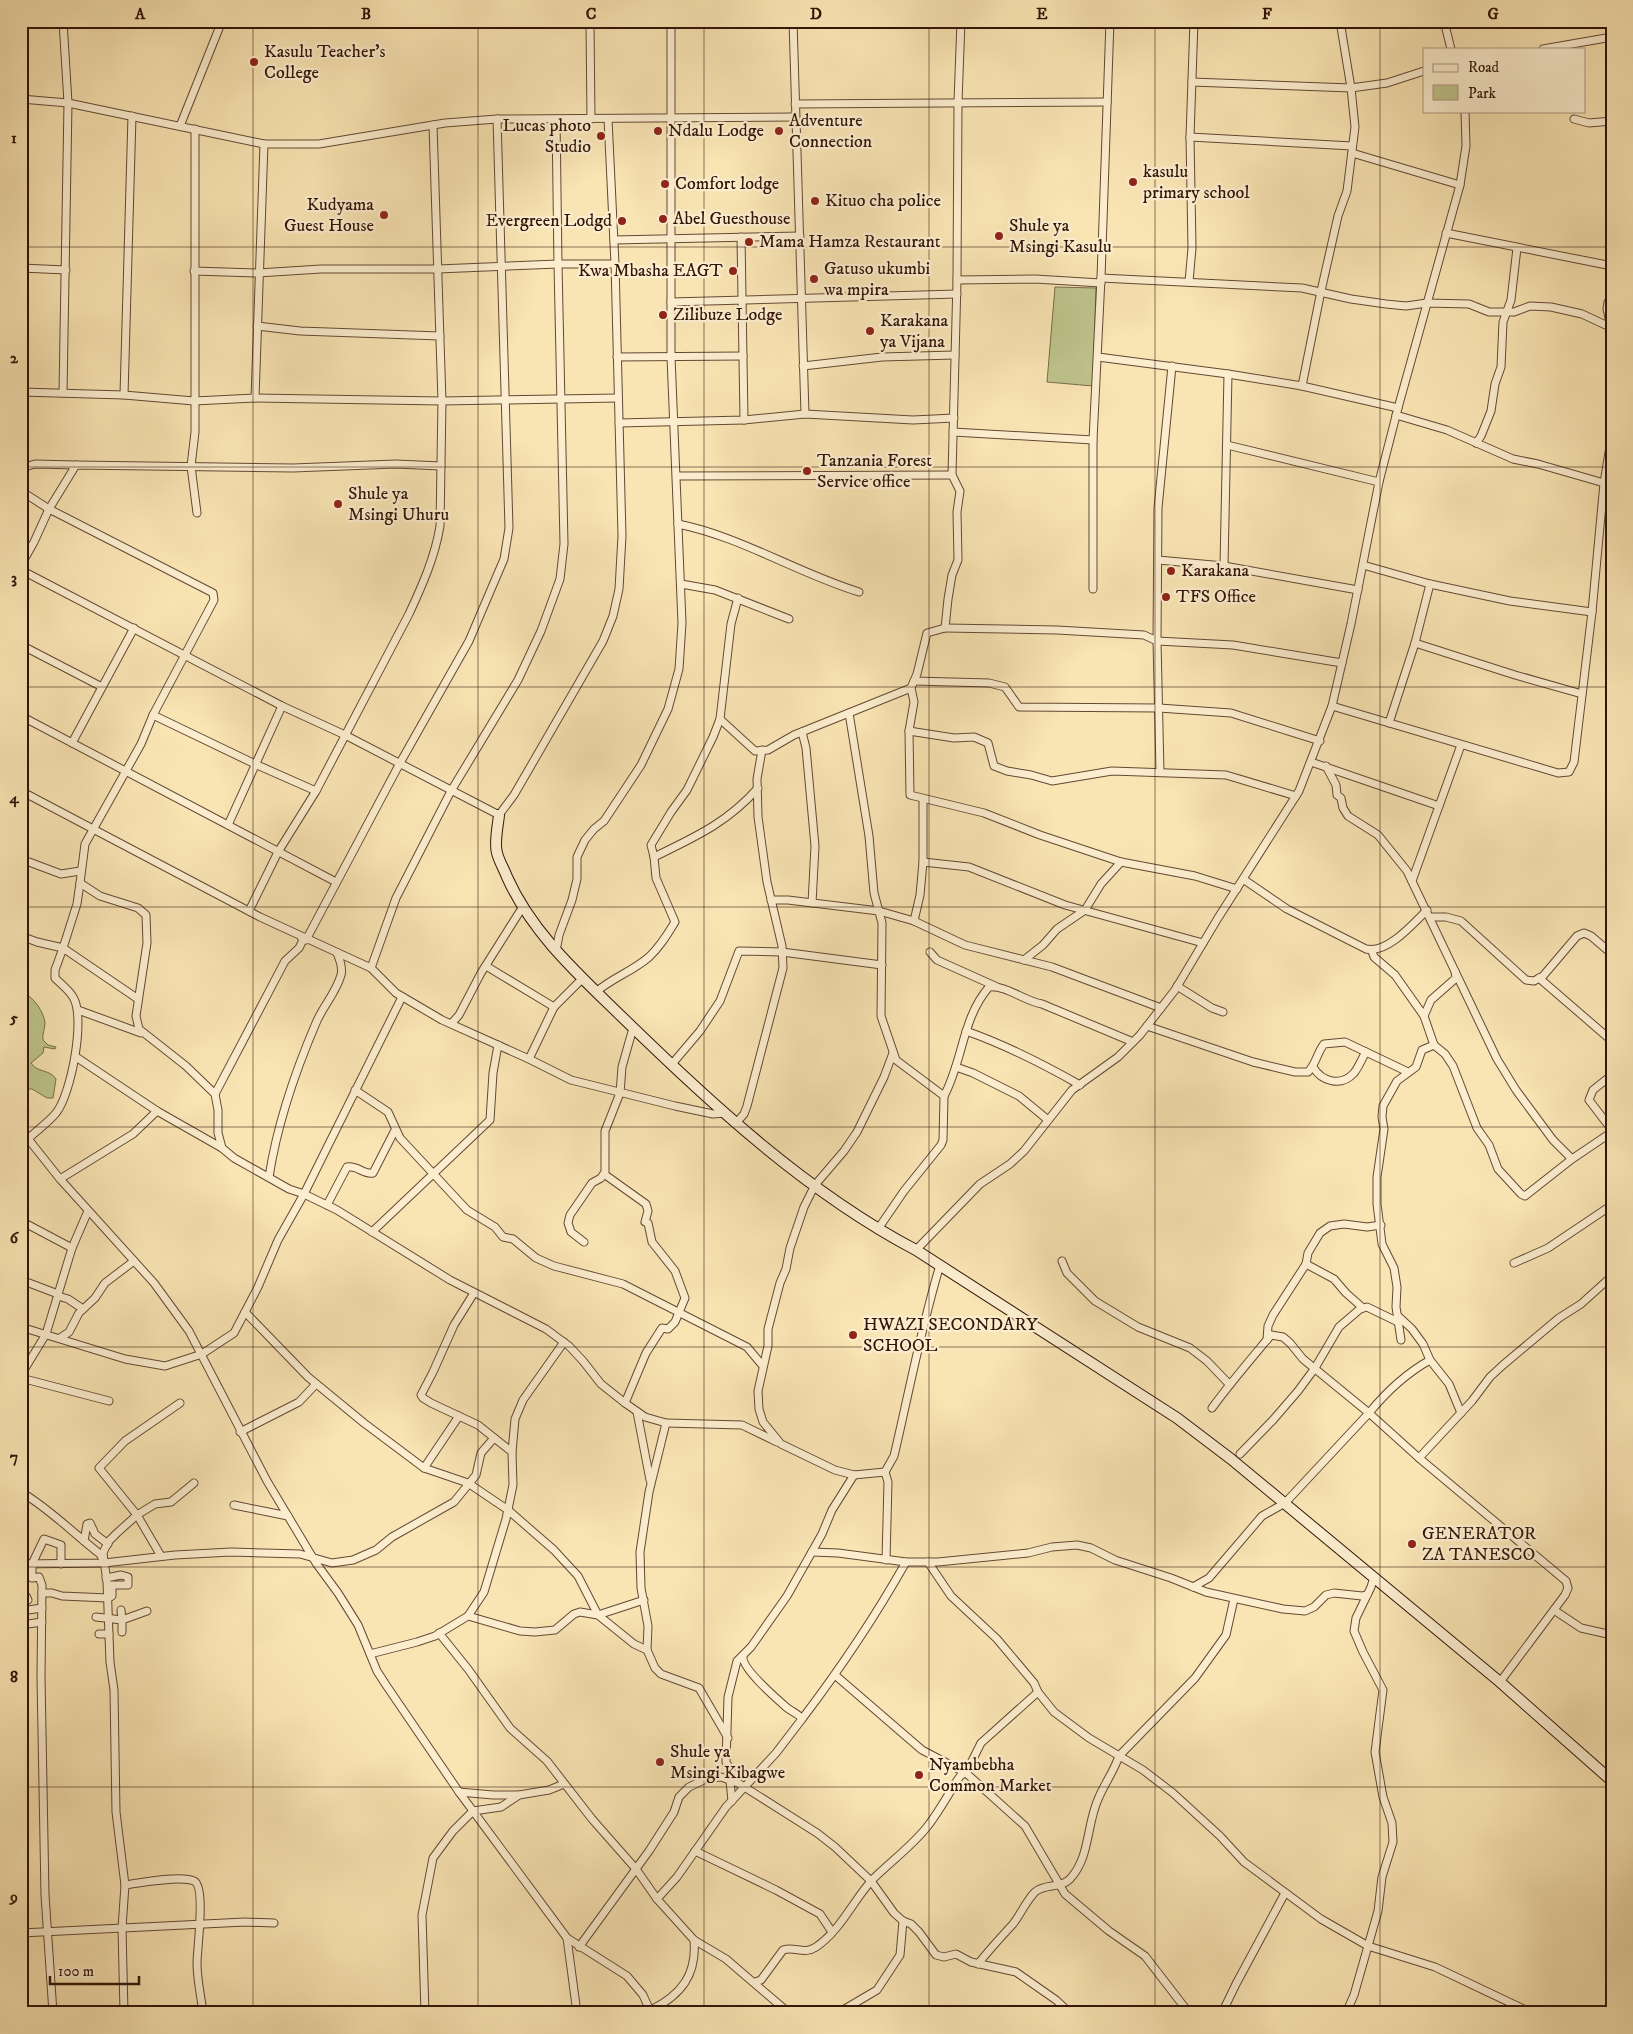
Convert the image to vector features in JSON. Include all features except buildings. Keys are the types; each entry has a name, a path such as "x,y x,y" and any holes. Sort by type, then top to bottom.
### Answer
{"street":[{"path":"63,21 68,103 63,394"},
{"path":"180,126 222,21"},
{"path":"590,21 591,119"},
{"path":"556,952 559,935 577,879 577,857 585,840 604,821 636,774 668,710 679,670 682,623 672,357 671,21"},
{"path":"794,21 795,117 805,414"},
{"path":"945,628 952,575 958,560 957,512 960,491 952,476 961,21"},
{"path":"1093,589 1093,440 1098,356 1110,21"},
{"path":"1189,282 1192,248 1190,136 1194,21"},
{"path":"1278,21 1322,23 1336,21"},
{"path":"1302,386 1320,292 1338,216 1347,191 1355,128 1351,88 1340,21"},
{"path":"1444,21 1450,48"},
{"path":"1549,48 1612,37"},
{"path":"1192,82 1351,88 1387,83 1423,71"},
{"path":"21,99 68,103 264,144 319,144 433,125 497,119 795,117"},
{"path":"795,104 1107,102"},
{"path":"916,1250 980,1184 1010,1164 1024,1151 1072,1090 1118,1057 1147,1026 1177,986 1296,796 1320,741 1332,706 1397,411 1460,185 1466,146 1465,112"},
{"path":"124,396 132,116"},
{"path":"215,1094 286,961 299,948 469,641 504,559 509,528 497,119"},
{"path":"608,119 615,264 622,536 619,589 614,616 603,641 514,796 499,815 496,852 522,908 556,952 596,992 725,1113 771,1152 878,1229 940,1265 1177,1418 1284,1502 1500,1682 1612,1781"},
{"path":"1574,119 1589,122 1612,121"},
{"path":"371,968 392,905 451,791 518,680 541,631 560,579 564,544 556,120"},
{"path":"249,911 278,852 316,791 421,589 437,542 440,526 442,400 433,125"},
{"path":"195,129 195,432 191,466 197,513"},
{"path":"1190,136 1352,150 1460,185"},
{"path":"255,398 264,144"},
{"path":"1446,233 1612,266"},
{"path":"614,240 800,236"},
{"path":"740,237 743,300 744,420"},
{"path":"1476,443 1481,436 1491,411 1495,384 1501,367 1503,322 1511,300 1517,248"},
{"path":"194,271 258,273 321,269 438,269 558,264 615,264"},
{"path":"21,268 66,270"},
{"path":"957,280 1035,279 1189,282 1302,288 1351,299 1406,306 1427,303 1469,304 1489,312 1514,312 1530,306 1550,307 1582,314 1611,329"},
{"path":"671,302 957,294"},
{"path":"1611,329 1607,309 1608,302 1612,299"},
{"path":"257,326 300,331 440,336"},
{"path":"804,366 882,357 955,355"},
{"path":"617,357 743,356"},
{"path":"1098,356 1302,386 1397,411 1447,430 1513,459 1538,464 1604,483"},
{"path":"1160,772 1157,641 1158,508 1172,366"},
{"path":"1224,566 1228,374"},
{"path":"21,392 194,401 255,398 561,400 618,398"},
{"path":"619,423 744,420 805,414 913,420 954,418"},
{"path":"953,432 1093,440"},
{"path":"1332,706 1558,773 1569,772 1574,762 1592,612 1604,483 1610,460 1612,434"},
{"path":"1226,446 1380,482"},
{"path":"21,468 34,464 293,468 396,464 441,466"},
{"path":"21,565 49,509 76,465"},
{"path":"677,476 952,476"},
{"path":"21,491 49,509 213,593 214,600 153,715 141,744 85,844 77,904 55,970 55,978 73,997 78,1010 76,1056 57,1112 28,1139"},
{"path":"678,524 716,534 829,583 859,592"},
{"path":"1158,560 1224,566 1358,590"},
{"path":"1363,565 1430,584 1510,602 1592,612"},
{"path":"21,570 282,706 345,735 499,815"},
{"path":"680,584 715,590 789,619"},
{"path":"1389,723 1415,643 1430,584"},
{"path":"596,992 608,982 648,958 665,938 675,922 656,878 651,845 687,790 713,737 720,718 731,624 738,598"},
{"path":"72,743 134,628"},
{"path":"1236,889 1195,876 1121,862 1040,836 984,813 910,795 910,731 914,702 913,685 927,633 945,628 1057,630 1144,635 1157,641 1233,645 1342,663"},
{"path":"1415,643 1515,676 1582,694"},
{"path":"21,645 102,686"},
{"path":"720,718 755,751 768,750 802,732 913,685 990,682 1005,687 1019,707 1159,708 1231,713 1320,741"},
{"path":"228,825 282,706"},
{"path":"849,713 869,836 874,893 882,923 881,1016 896,1060 904,1068 944,1096"},
{"path":"153,715 316,791"},
{"path":"21,716 336,882"},
{"path":"910,731 954,738 974,737 988,743 994,766 1052,781 1112,771 1226,775 1296,796"},
{"path":"802,732 806,748 815,846 812,903"},
{"path":"1412,881 1461,745"},
{"path":"737,1122 744,1114 747,1106 783,968 782,952 761,850 756,779 762,750"},
{"path":"1311,762 1439,806"},
{"path":"1326,766 1336,785 1337,795 1341,798 1343,808 1348,816 1378,835 1407,872 1497,1059 1516,1090 1553,1140 1572,1159"},
{"path":"654,857 714,827 746,801 758,788"},
{"path":"21,792 249,911 371,968 390,988 402,997 451,1024 571,1080 675,1106 713,1114 725,1113"},
{"path":"914,921 920,895 924,862 923,799"},
{"path":"21,858 61,874 80,871"},
{"path":"924,862 969,867 1065,905 1203,943"},
{"path":"1024,960 1057,929 1085,910 1101,884 1121,862"},
{"path":"1243,879 1287,909 1366,950 1372,951 1382,948 1428,914 1446,916 1461,921 1526,980 1534,981 1539,978 1577,936 1584,933 1591,936 1612,954"},
{"path":"80,883 100,896 138,908 146,915 146,949 138,999 137,1024 143,1034"},
{"path":"771,900 788,900 879,910 914,921 965,945 1060,970 1161,1008"},
{"path":"451,1024 459,1015 486,966 522,908"},
{"path":"21,936 63,948 138,999"},
{"path":"672,1064 700,1031 720,1000 739,951 782,952 882,965"},
{"path":"1372,951 1374,957 1395,975 1424,1016 1434,1046 1445,1054 1453,1066 1477,1128 1489,1145 1498,1169 1520,1194 1525,1196 1533,1191 1572,1159 1612,1131 1589,1100 1593,1090 1612,1075"},
{"path":"930,952 938,960 1030,1002 1042,1004 1133,1042"},
{"path":"269,1177 274,1142 307,1045 342,973 337,953"},
{"path":"486,966 554,1007"},
{"path":"1424,1016 1431,1000 1456,978 1455,970"},
{"path":"529,1059 554,1007 583,978"},
{"path":"1539,978 1612,1041"},
{"path":"878,1229 941,1145 943,1140 944,1096 956,1067 973,1010 980,996 989,987 996,986"},
{"path":"1177,986 1212,1008 1224,1012"},
{"path":"21,1327 125,1360 165,1366 202,1354 234,1332 258,1287 278,1240 304,1194 402,997"},
{"path":"78,1010 143,1034 186,1066 215,1094 218,1110 218,1133 222,1148"},
{"path":"1147,1026 1261,1065 1302,1073 1308,1072 1313,1067 1319,1050 1324,1044 1345,1042 1408,1072"},
{"path":"604,1174 605,1131 620,1093 622,1067 633,1028"},
{"path":"966,1031 986,1038 1049,1067 1080,1084"},
{"path":"372,1232 490,1120 493,1072 498,1045"},
{"path":"1401,1340 1394,1268 1382,1244 1377,1204 1377,1177 1384,1129 1383,1106 1397,1081 1416,1067 1422,1050 1434,1046"},
{"path":"1313,1067 1317,1074 1324,1079 1333,1082 1343,1080 1353,1074 1366,1052"},
{"path":"781,1444 763,1422 759,1409 758,1391 768,1346 768,1329 780,1283 786,1269 790,1248 815,1185 855,1137 884,1077 893,1053"},
{"path":"76,1056 157,1111 222,1148 234,1158 288,1188 327,1205 474,1293 546,1329 564,1342 583,1361 601,1384 637,1412 666,1423 742,1426 835,1470 854,1475 885,1472"},
{"path":"956,1067 973,1073 1019,1096 1048,1120"},
{"path":"356,1090 388,1112 392,1116 395,1130 400,1138 467,1210 495,1227 503,1237 513,1239 524,1246 536,1258 571,1271 623,1284 747,1347 763,1366"},
{"path":"60,1179 133,1134 157,1111"},
{"path":"21,1130 60,1179 134,1261 174,1310 202,1354 240,1432 313,1559 358,1625 377,1671 459,1792 567,1938 627,1976 643,1995 651,2012 672,1997 688,1980 693,1961 694,1940"},
{"path":"327,1205 348,1167 354,1167 368,1174 373,1172 395,1130"},
{"path":"584,1242 571,1232 568,1223 570,1215 592,1183 604,1174"},
{"path":"604,1174 646,1204 648,1210 645,1222 648,1223 652,1242 675,1271 686,1298 675,1322 668,1329 662,1328 646,1352 625,1403"},
{"path":"1514,1263 1548,1248 1612,1205"},
{"path":"88,1210 72,1248 46,1334 21,1376 109,1401"},
{"path":"21,1221 72,1248"},
{"path":"1267,1340 1268,1326 1273,1315 1306,1264 1308,1254 1320,1233 1330,1226 1344,1224 1366,1227 1381,1225"},
{"path":"60,1338 69,1332 83,1309 95,1298 105,1283 134,1261"},
{"path":"1062,1261 1067,1273 1096,1301 1138,1327 1190,1348 1207,1361 1229,1384"},
{"path":"1306,1264 1334,1279 1363,1308"},
{"path":"886,1560 888,1482 885,1472 894,1456 917,1345 928,1301 940,1265"},
{"path":"1418,1458 1461,1414 1490,1377 1503,1364 1559,1318 1581,1304 1612,1276"},
{"path":"21,1280 68,1299 83,1309"},
{"path":"474,1293 454,1325 421,1395 430,1403 478,1425 512,1452"},
{"path":"1240,1454 1273,1420 1315,1368 1339,1327 1360,1308 1367,1308 1398,1319 1412,1329 1423,1344 1430,1360 1449,1384 1461,1414"},
{"path":"245,1312 316,1384 364,1423 424,1468 468,1483 508,1510 554,1550 578,1576 598,1615 634,1644 647,1650"},
{"path":"1212,1408 1229,1384 1254,1358 1271,1335 1283,1337 1303,1359 1370,1413 1418,1458 1566,1581 1568,1588 1565,1596 1500,1682"},
{"path":"370,1654 401,1648 439,1633 468,1616 484,1592 508,1510 513,1485 512,1452 515,1419 523,1400 564,1342"},
{"path":"1193,1587 1209,1578 1262,1516 1284,1502 1370,1413 1389,1390 1409,1373 1430,1360"},
{"path":"240,1432 299,1402 316,1384"},
{"path":"161,1556 138,1515 99,1468 126,1441 180,1403"},
{"path":"637,1412 651,1484"},
{"path":"424,1468 459,1416"},
{"path":"666,1423 651,1484 640,1552 641,1588 648,1626 647,1650 655,1668 660,1674 699,1688 728,1738"},
{"path":"21,1564 104,1563 161,1556 251,1552 300,1554 313,1559 338,1563 353,1560 376,1550 392,1537 454,1502 476,1474 481,1453 494,1438"},
{"path":"742,1786 726,1762 728,1698 738,1661 786,1596 812,1552 832,1510 854,1475"},
{"path":"124,2013 122,1928 125,1885 116,1812 114,1690 103,1553 117,1533 138,1515 155,1504 171,1502 194,1483"},
{"path":"21,1492 34,1500 100,1554 104,1563"},
{"path":"234,1505 288,1516"},
{"path":"84,1541 87,1524 90,1523 95,1534 108,1544"},
{"path":"53,2013 45,1896 41,1677 42,1585 39,1578 32,1578 32,1564 44,1539 61,1545 61,1564"},
{"path":"812,1552 838,1553 906,1562 928,1562 1028,1553 1052,1547 1077,1545 1091,1548 1115,1560 1193,1587 1234,1599 1283,1609 1305,1611 1314,1608 1326,1595 1334,1593 1367,1595"},
{"path":"658,1899 695,1852 742,1786 776,1753 835,1675 882,1604 906,1562"},
{"path":"928,1562 951,1596 997,1639 1034,1683 1038,1692 1054,1712 1089,1738 1143,1770 1173,1793 1220,1836 1244,1862 1285,1893 1321,1919 1368,1946 1435,1967 1532,2013"},
{"path":"42,1592 62,1596 108,1598 112,1596 112,1585 128,1585 128,1577 121,1575 106,1578"},
{"path":"1346,2013 1354,1996 1378,1911 1382,1877 1394,1835 1389,1812 1383,1797 1375,1752 1383,1690 1354,1630 1356,1618 1372,1588 1374,1577"},
{"path":"21,1596 26,1596 28,1600 21,1603"},
{"path":"978,1964 1013,1923 1036,1892 1045,1886 1060,1885 1069,1879 1083,1858 1092,1816 1099,1797 1115,1769 1119,1756 1194,1678 1205,1664 1226,1635 1234,1599"},
{"path":"468,1616 520,1631 535,1632 554,1630 574,1614 580,1612 598,1615 644,1600"},
{"path":"21,1612 42,1608"},
{"path":"121,1610 122,1632"},
{"path":"1554,1610 1581,1628 1612,1635"},
{"path":"96,1617 122,1620 147,1611"},
{"path":"21,1625 42,1622"},
{"path":"439,1633 468,1669 510,1728 547,1761 564,1784 636,1869 658,1899 694,1940 726,1959 790,2013"},
{"path":"99,1634 109,1634"},
{"path":"743,1656 744,1665 785,1706 802,1719"},
{"path":"835,1675 922,1750 966,1773 1025,1826 1065,1894 1108,1930 1145,1956 1189,2013"},
{"path":"755,1982 761,1980 783,1950 808,1951 826,1939 871,1881 927,1827 961,1775 966,1773 982,1743 1038,1692"},
{"path":"579,1947 636,1869 674,1812 679,1797 689,1787 708,1778 721,1777 742,1786 817,1833 835,1847 871,1881 894,1914 911,1924 919,1932 936,1955 944,1957 956,1954 978,1964 1016,1972 1056,2000 1070,2013"},
{"path":"730,1780 732,1801"},
{"path":"459,1792 519,1795 549,1790 564,1784"},
{"path":"425,2013 422,1915 433,1858 453,1831 473,1811 501,1807 519,1795"},
{"path":"695,1852 776,1890 820,1914 832,1932"},
{"path":"125,1885 174,1879 193,1880 197,1884 199,1890 200,1924 197,1963 203,2013"},
{"path":"1222,2013 1285,1893"},
{"path":"838,2013 877,1990 900,1955 903,1921"},
{"path":"21,1933 200,1924 274,1923"},
{"path":"567,1938 576,2013"}],"green space":[{"path":"1055,287 1096,288 1093,386 1047,382"},
{"path":"21,983 23,993 34,1001 43,1014 45,1023 43,1040 48,1045 56,1047 55,1049 44,1047 43,1053 31,1063 56,1079 53,1098 47,1098 32,1089 28,1089 25,1092 25,1101 29,1112 21,1122"}],"place":[{"name":"Kasulu Teacher's College","path":"254,62"},
{"name":"Ndalu Lodge","path":"658,131"},
{"name":"Adventure Connection","path":"779,131"},
{"name":"Lucas photo Studio","path":"601,136"},
{"name":"kasulu primary school","path":"1133,182"},
{"name":"Comfort lodge","path":"665,184"},
{"name":"Kituo cha police","path":"815,201"},
{"name":"Kudyama Guest House","path":"384,215"},
{"name":"Abel Guesthouse","path":"663,219"},
{"name":"Evergreen Lodgd","path":"622,221"},
{"name":"Shule ya Msingi Kasulu","path":"999,236"},
{"name":"Mama Hamza Restaurant","path":"749,242"},
{"name":"Kwa Mbasha EAGT","path":"733,271"},
{"name":"Gatuso ukumbi wa mpira","path":"814,279"},
{"name":"Zilibuze Lodge","path":"663,315"},
{"name":"Karakana ya Vijana","path":"870,331"},
{"name":"Tanzania Forest Service office","path":"807,471"},
{"name":"Shule ya Msingi Uhuru","path":"338,504"},
{"name":"Karakana","path":"1171,571"},
{"name":"TFS Office","path":"1166,597"},
{"name":"HWAZI SECONDARY SCHOOL","path":"853,1335"},
{"name":"GENERATOR ZA TANESCO","path":"1412,1544"},
{"name":"Shule ya Msingi Kibagwe","path":"660,1762"},
{"name":"Nyambebha Common Market","path":"919,1775"}]}
